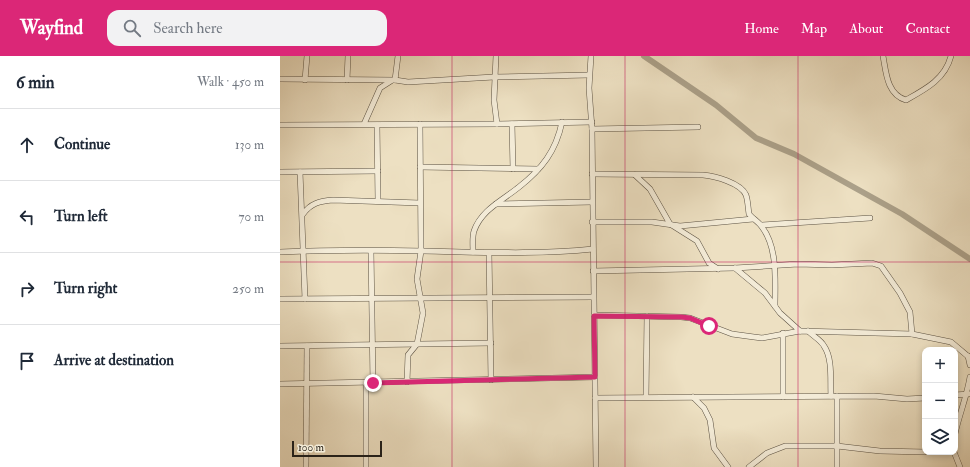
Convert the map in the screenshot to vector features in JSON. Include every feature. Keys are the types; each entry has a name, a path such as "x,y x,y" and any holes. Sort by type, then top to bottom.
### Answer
{"street":[{"path":"305,80 307,56"},
{"path":"348,56 348,80"},
{"path":"395,80 398,56"},
{"path":"496,56 494,77 497,124"},
{"path":"591,56 589,75 592,122 592,249 596,467"},
{"path":"883,56 890,87 900,98 906,100 937,81 949,64 951,56"},
{"path":"280,79 395,80 408,82 494,77 589,75"},
{"path":"364,124 380,88 386,83 395,80"},
{"path":"473,252 474,232 481,219 495,204 520,187 551,155 559,139 562,122"},
{"path":"280,125 512,124 592,122"},
{"path":"407,382 408,355 417,344 423,318 417,279 421,251 420,124"},
{"path":"512,124 513,169"},
{"path":"377,125 378,201"},
{"path":"592,129 698,127"},
{"path":"420,167 538,169"},
{"path":"280,172 378,171"},
{"path":"300,172 303,214 305,299"},
{"path":"592,174 690,174 717,177 741,188 746,194 749,214 761,225 770,242 774,265 775,306"},
{"path":"635,175 650,189 670,224 697,241 709,263 718,269"},
{"path":"303,214 308,206 319,202 333,200 420,202"},
{"path":"495,204 592,202"},
{"path":"761,225 870,218"},
{"path":"592,222 652,222 691,225 753,219"},
{"path":"280,252 421,251 489,253 592,249"},
{"path":"371,251 373,383"},
{"path":"489,253 491,380"},
{"path":"593,271 718,269 774,265 832,265 866,262 881,266 900,293 910,312 912,334"},
{"path":"735,268 765,293 775,306 800,331"},
{"path":"280,300 593,297"},
{"path":"594,316 690,318 709,326 744,336 762,338 800,331 912,334 951,342 969,357 970,365"},
{"path":"646,398 647,316"},
{"path":"808,331 824,345 829,357 834,396 837,467"},
{"path":"783,333 783,397"},
{"path":"280,346 491,343"},
{"path":"306,467 307,346"},
{"path":"280,384 595,377"},
{"path":"958,421 968,394 970,377"},
{"path":"366,383 366,467"},
{"path":"958,395 968,394"},
{"path":"595,398 874,396 907,399 922,398"},
{"path":"693,397 704,408 710,420 714,448 728,467"},
{"path":"749,467 767,453 785,446 837,446 880,451 922,452"},
{"path":"955,455 960,467"}],"waterway":[{"path":"644,56 716,105 756,138 794,154 902,214 970,259"}],"route":[{"path":"373,383 595,377 594,316 681,317 690,318 709,326"}]}
